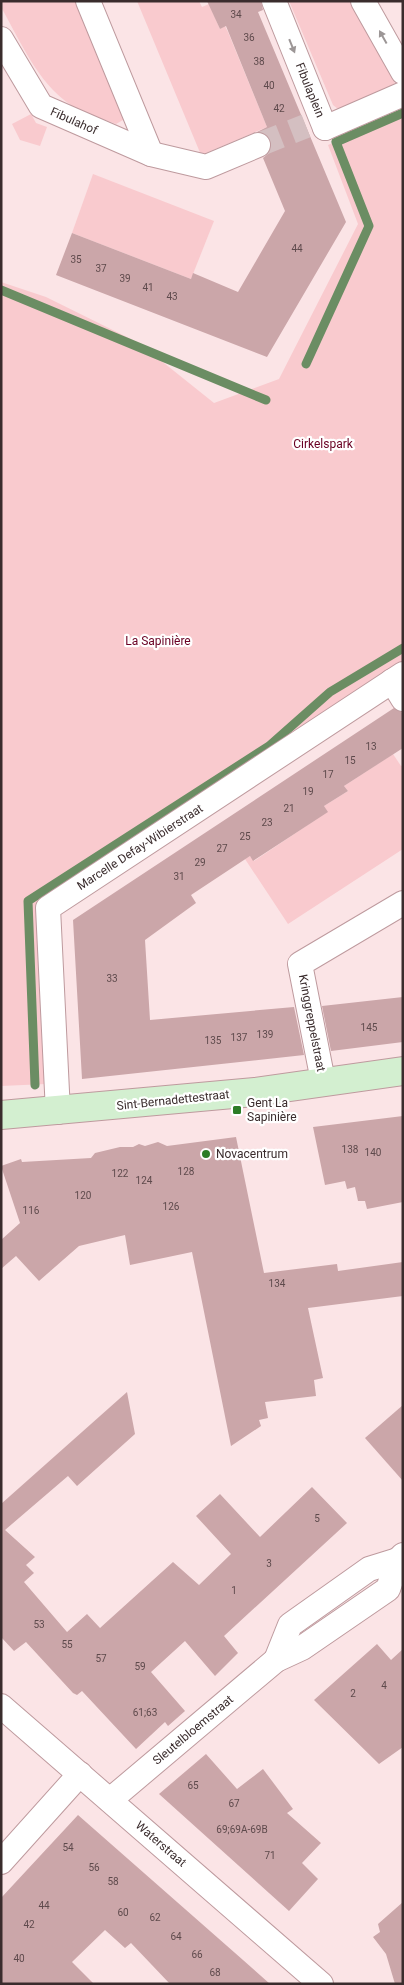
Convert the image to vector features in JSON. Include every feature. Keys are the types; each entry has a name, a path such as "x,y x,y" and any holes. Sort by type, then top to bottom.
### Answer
{"street":[{"path":"88,1 151,154"},
{"name":"Fibulaplein","path":"274,1 315,127 403,94"},
{"path":"363,1 403,72"},
{"name":"Fibulahof","path":"1,39 41,106 151,154 206,167 258,145"},
{"name":"Marcelle Defay-Wibierstraat","path":"58,1112 48,908 399,685"},
{"name":"Kringgreppelstraat","path":"323,1082 300,964 403,903"},
{"name":"Sint-Bernadettestraat","path":"1,1115 58,1112 255,1092 403,1071"},
{"name":"Sleutelbloemstraat","path":"110,1800 276,1660 302,1648 388,1589 400,1558"},
{"name":"Waterstraat","path":"1,1706 320,1984"},
{"path":"1,1862 80,1774"}],"green space":[{"path":"1,1 77,1 123,113 123,120 116,124 83,112 65,101 53,90 33,65 1,7"},
{"path":"137,1 199,1 202,7 209,4 220,29 225,26 228,32 267,127 201,155"},
{"path":"289,1 351,1 393,78 396,87 343,109 338,109 333,105"},
{"name":"La Sapinière","path":"403,113 403,669 38,903 46,1084 1,1086 1,282 46,297 139,343 214,403 279,379 358,224 328,145"},
{"path":"31,114 36,123 47,127 40,146 20,140 12,124"},
{"path":"93,174 214,221 191,279 72,233"},
{"path":"393,754 401,766 403,765 403,849 288,924 245,859 250,856 254,861 327,812 324,806 348,791 344,786"}],"building":[{"path":"207,1 261,1 263,10 258,12 346,222 267,357 56,275 72,233 191,279 193,273 238,292 285,211 263,158 269,153 271,140 266,134 257,132 267,127 226,26 220,29"},
{"path":"394,708 403,713 403,748 344,786 348,791 324,806 328,812 253,861 250,856 191,895 196,903 145,940 150,1020 294,1007 304,1055 82,1079 73,920"},
{"path":"403,997 403,1042 331,1051 322,1006"},
{"path":"403,1116 403,1202 367,1209 365,1201 358,1201 355,1187 347,1189 345,1181 325,1185 313,1127"},
{"path":"236,1137 264,1273 337,1264 338,1271 403,1262 403,1296 308,1308 323,1378 314,1380 316,1396 265,1402 268,1418 259,1420 261,1426 231,1446 192,1252 130,1265 125,1235 79,1246 39,1281 16,1256 1,1269 1,1240 20,1223 1,1166 21,1159 22,1162 91,1158 95,1153 120,1147 133,1147 139,1144 145,1146 158,1142 167,1146"},
{"path":"127,1392 135,1434 77,1486 68,1476 5,1530 35,1557 26,1565 34,1573 24,1582 67,1632 87,1614 100,1628 173,1562 199,1585 231,1554 196,1516 220,1494 260,1537 312,1487 347,1523 224,1636 238,1653 215,1676 185,1641 151,1672 185,1711 168,1726 165,1722 136,1749 82,1691 77,1695 73,1693 26,1642 14,1651 1,1637 1,1504"},
{"path":"403,1405 403,1481 365,1438"},
{"path":"377,1644 391,1660 403,1649 403,1747 379,1764 314,1700"},
{"path":"206,1754 237,1789 263,1769 293,1809 287,1813 321,1843 302,1863 318,1879 289,1911 159,1794"},
{"path":"78,1815 270,1984 170,1984 131,1943 125,1948 105,1930 72,1962 94,1984 1,1984 1,1898"},
{"path":"403,1902 403,1984 395,1984 386,1954 373,1937 380,1932 378,1924"}],"waterway":[{"path":"306,364 369,226 336,142 403,113"},
{"path":"1,290 266,400"},
{"path":"35,1085 28,901 269,746 330,692 403,648"}],"tunnel":[{"path":"258,145 306,126"}],"place":[{"name":"Gent La Sapinière","path":"237,1110"},
{"name":"Novacentrum","path":"206,1154"}],"park label":[{"name":"Cirkelspark","path":"323,444"}]}
